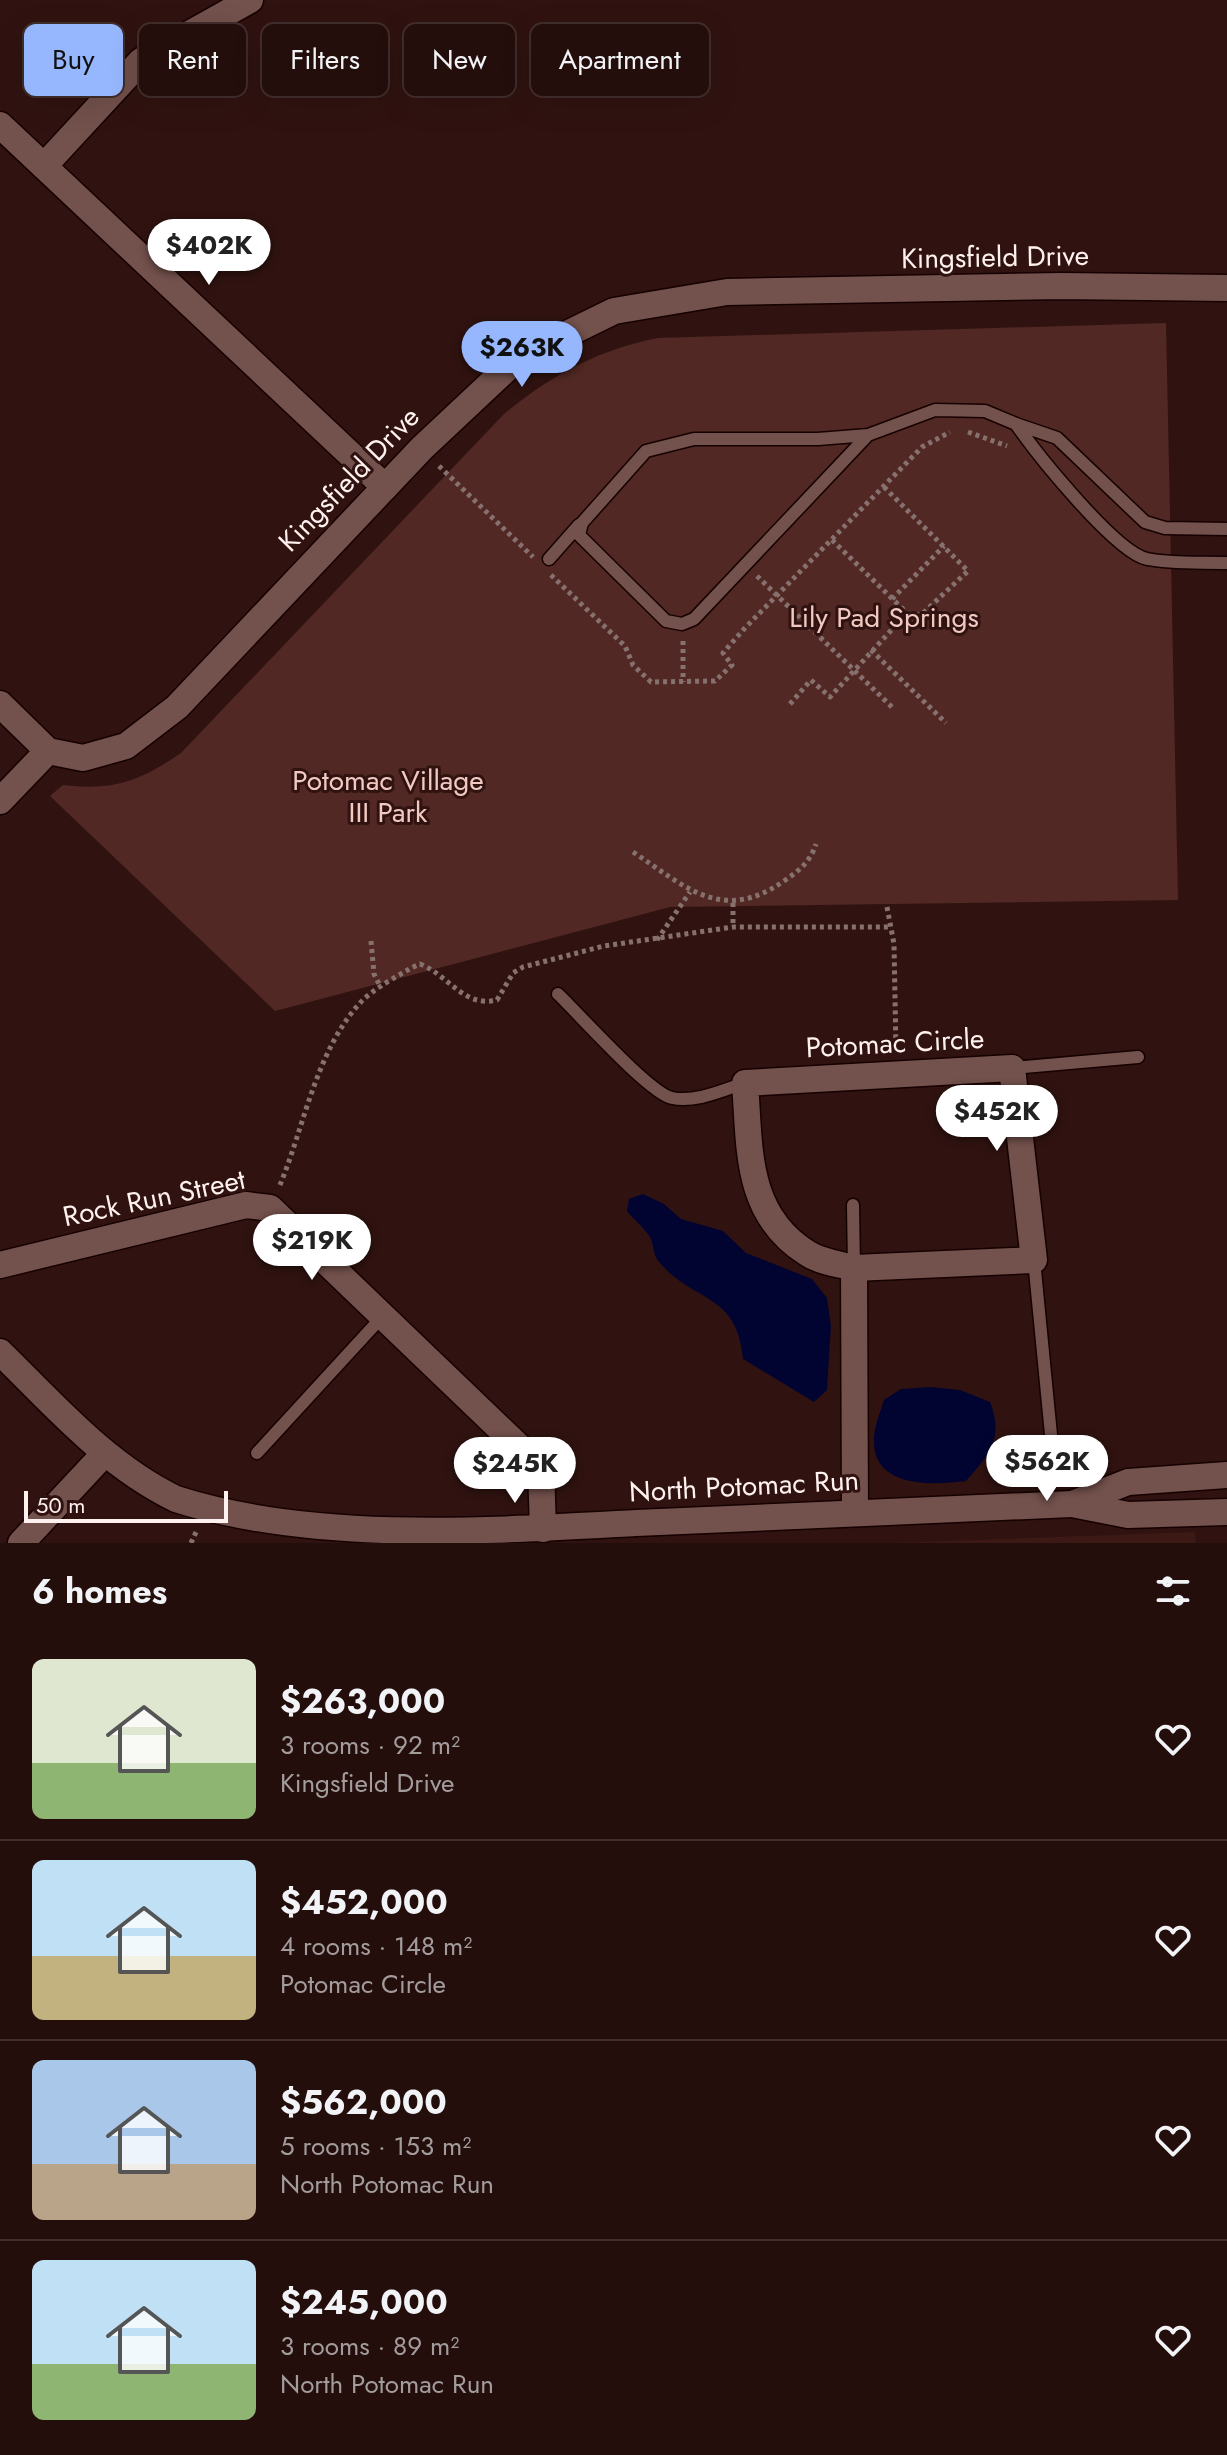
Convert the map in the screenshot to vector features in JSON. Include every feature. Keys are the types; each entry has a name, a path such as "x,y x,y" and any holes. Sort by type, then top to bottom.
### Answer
{"street":[{"path":"44,166 141,61 250,0"},
{"path":"0,125 385,487"},
{"name":"Kingsfield Drive","path":"48,751 83,758 126,746 157,723 177,707 385,487 518,358 614,311 727,292 1061,286 1227,288"},
{"path":"0,704 48,751 0,801"},
{"name":"Potomac Circle","path":"745,1083 1012,1068 1034,1260"},
{"path":"745,1083 759,1199 777,1230 810,1255 854,1268 1034,1260"},
{"name":"Rock Run Street","path":"0,1265 246,1205 270,1208 381,1318 541,1468 543,1529"},
{"path":"854,1268 855,1512"},
{"name":"North Potomac Run","path":"0,1352 105,1453 151,1486 206,1511 280,1529 355,1539 411,1542 543,1529 1072,1504 1128,1515 1227,1512"},
{"path":"21,1543 105,1453"},
{"name":"North Potomac Run","path":"1072,1504 1128,1482 1227,1475"}],"lane":[{"path":"549,559 646,451 694,439 818,439 868,435 935,410 985,411 1057,438 1145,522 1165,528 1227,529"},
{"path":"1016,424 1099,525 1145,559 1227,563"},
{"path":"582,523 579,535 582,542 666,621 682,624 694,619 868,435"},
{"path":"1075,495 1094,476"},
{"path":"558,994 652,1086 671,1098 698,1097 745,1083"},
{"path":"1012,1068 1138,1057"},
{"path":"853,1205 854,1268"},
{"path":"1034,1260 1052,1445"},
{"path":"257,1453 381,1318"}],"path":[{"path":"831,539 907,613 921,615 968,571 884,487"},
{"path":"892,599 944,546"},
{"path":"746,565 894,709"},
{"path":"790,704 811,680 830,697 907,613"},
{"path":"682,624 683,682"},
{"path":"871,650 946,723"},
{"path":"633,852 690,892 733,903 768,892 800,870 812,859 816,844"},
{"path":"657,941 690,892"},
{"path":"733,903 733,927"},
{"path":"887,907 891,927 897,1076"},
{"path":"270,1208 334,1044 360,1002 420,964 445,977 462,996 486,1002 497,1000 513,973 523,967 604,946 657,941 733,927 789,930 891,927"},
{"path":"371,941 374,974 381,988"}],"shaded area":[{"path":"1195,1532 1196,1543 895,1543"}],"green space":[{"name":"Lily Pad Springs","path":"1166,323 1178,900 670,907 275,1011 50,796 63,785 97,786 126,782 181,753 504,414 539,387 595,357 658,338"}],"water":[{"path":"643,1194 664,1204 681,1219 723,1231 746,1253 812,1279 827,1298 831,1326 827,1390 814,1402 743,1359 739,1337 723,1310 659,1262 649,1235 627,1211 629,1199"},
{"path":"931,1387 960,1390 990,1402 996,1426 995,1436 988,1454 966,1481 909,1481 885,1469 877,1458 875,1432 884,1400 901,1389"}],"park label":[{"name":"Potomac Village III Park","path":"388,796"}]}
